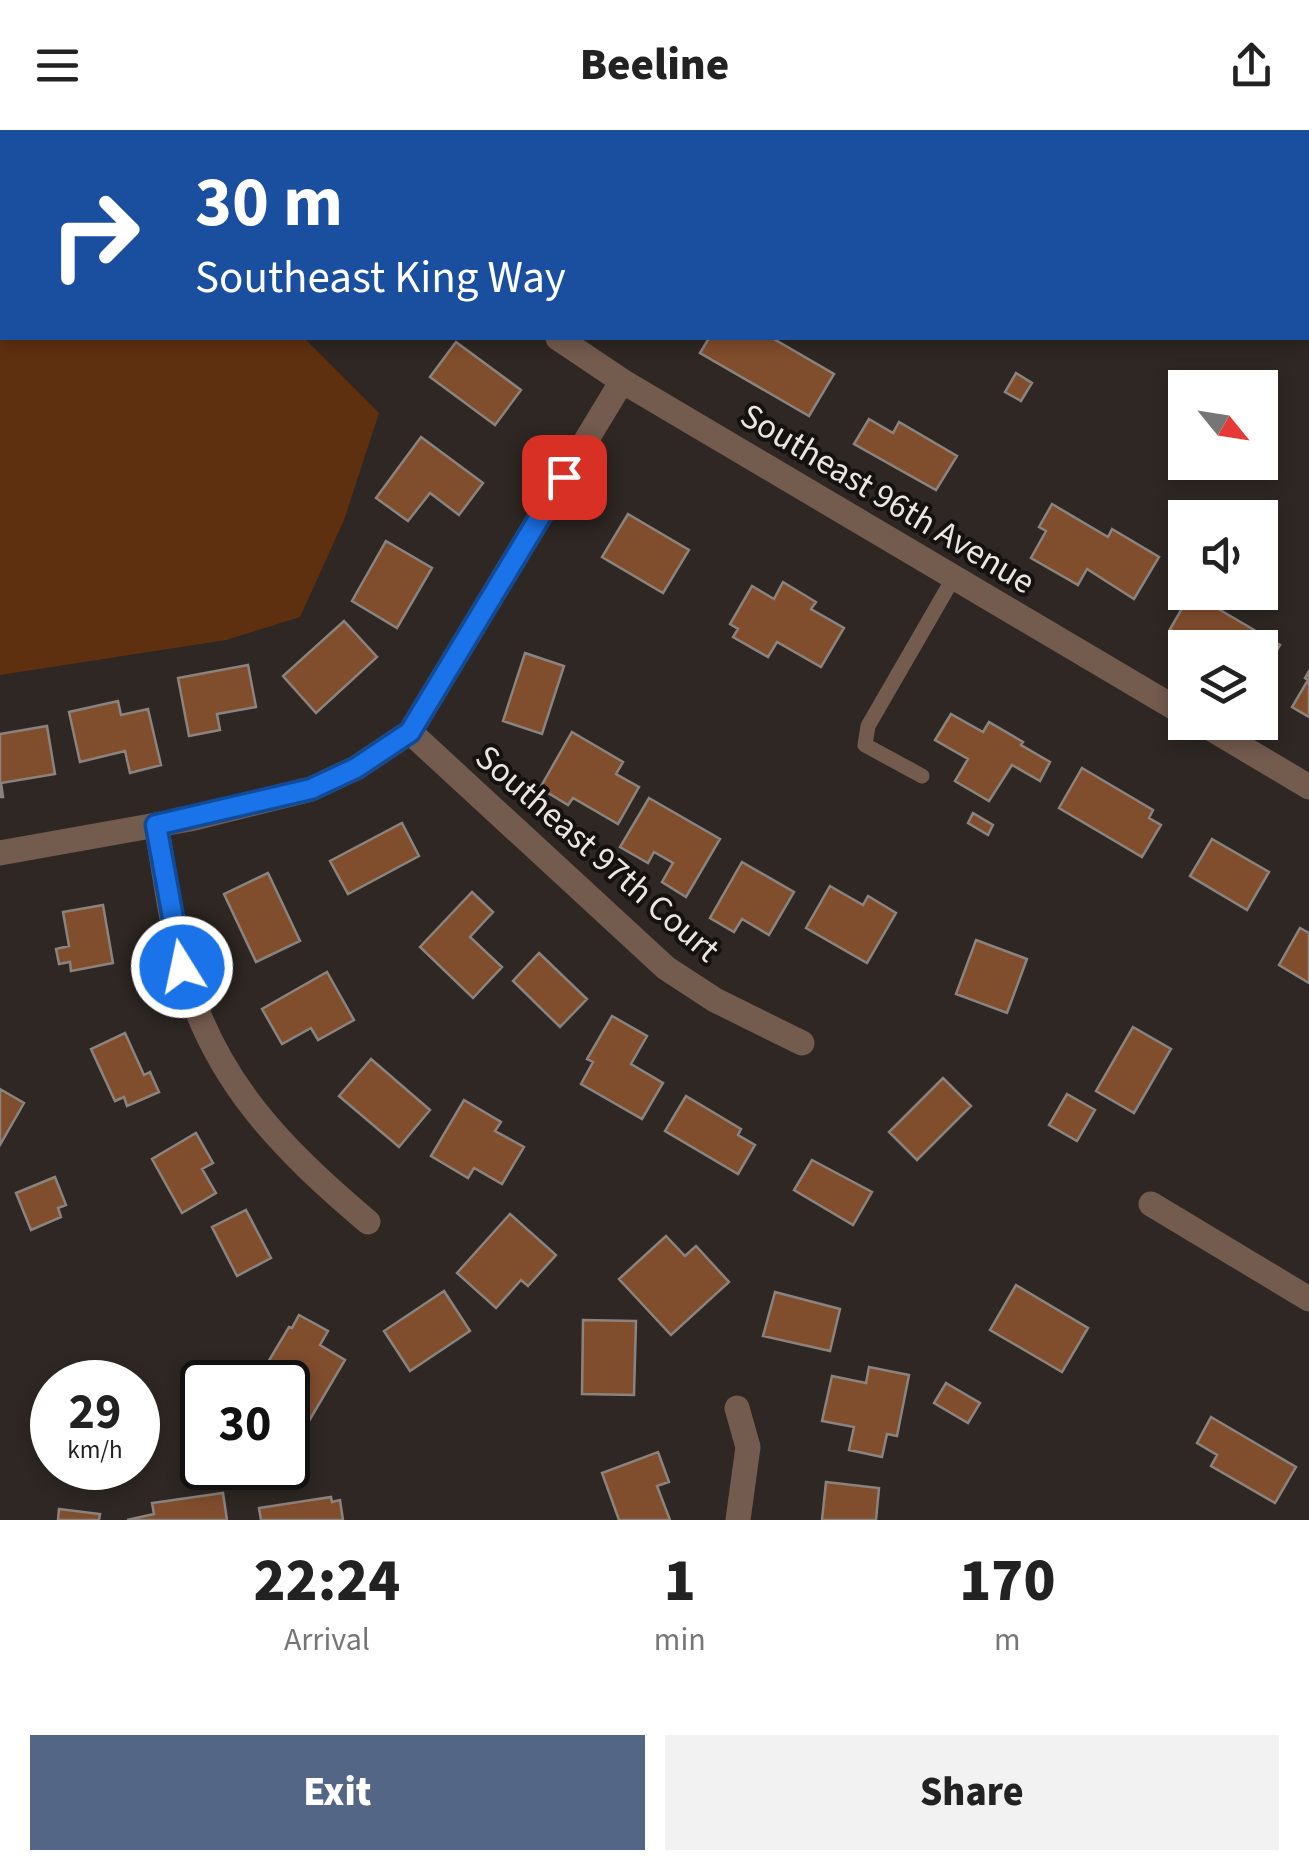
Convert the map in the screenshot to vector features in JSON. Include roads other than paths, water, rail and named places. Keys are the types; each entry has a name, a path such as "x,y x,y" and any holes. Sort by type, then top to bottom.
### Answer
{"street":[{"name":"Southeast 96th Avenue","path":"561,340 622,381 1168,704"},
{"path":"0,853 156,825 311,789 356,768 410,732 622,381"},
{"name":"Southeast 97th Court","path":"410,732 666,968 714,1000 802,1043"},
{"path":"1230,740 1309,787"},
{"path":"156,825 182,967 202,1024 229,1078 277,1138 319,1181 368,1222"},
{"path":"1151,1204 1309,1299"},
{"path":"737,1408 748,1447 738,1520"}],"lane":[{"path":"922,776 865,744 868,726 954,578"}]}
